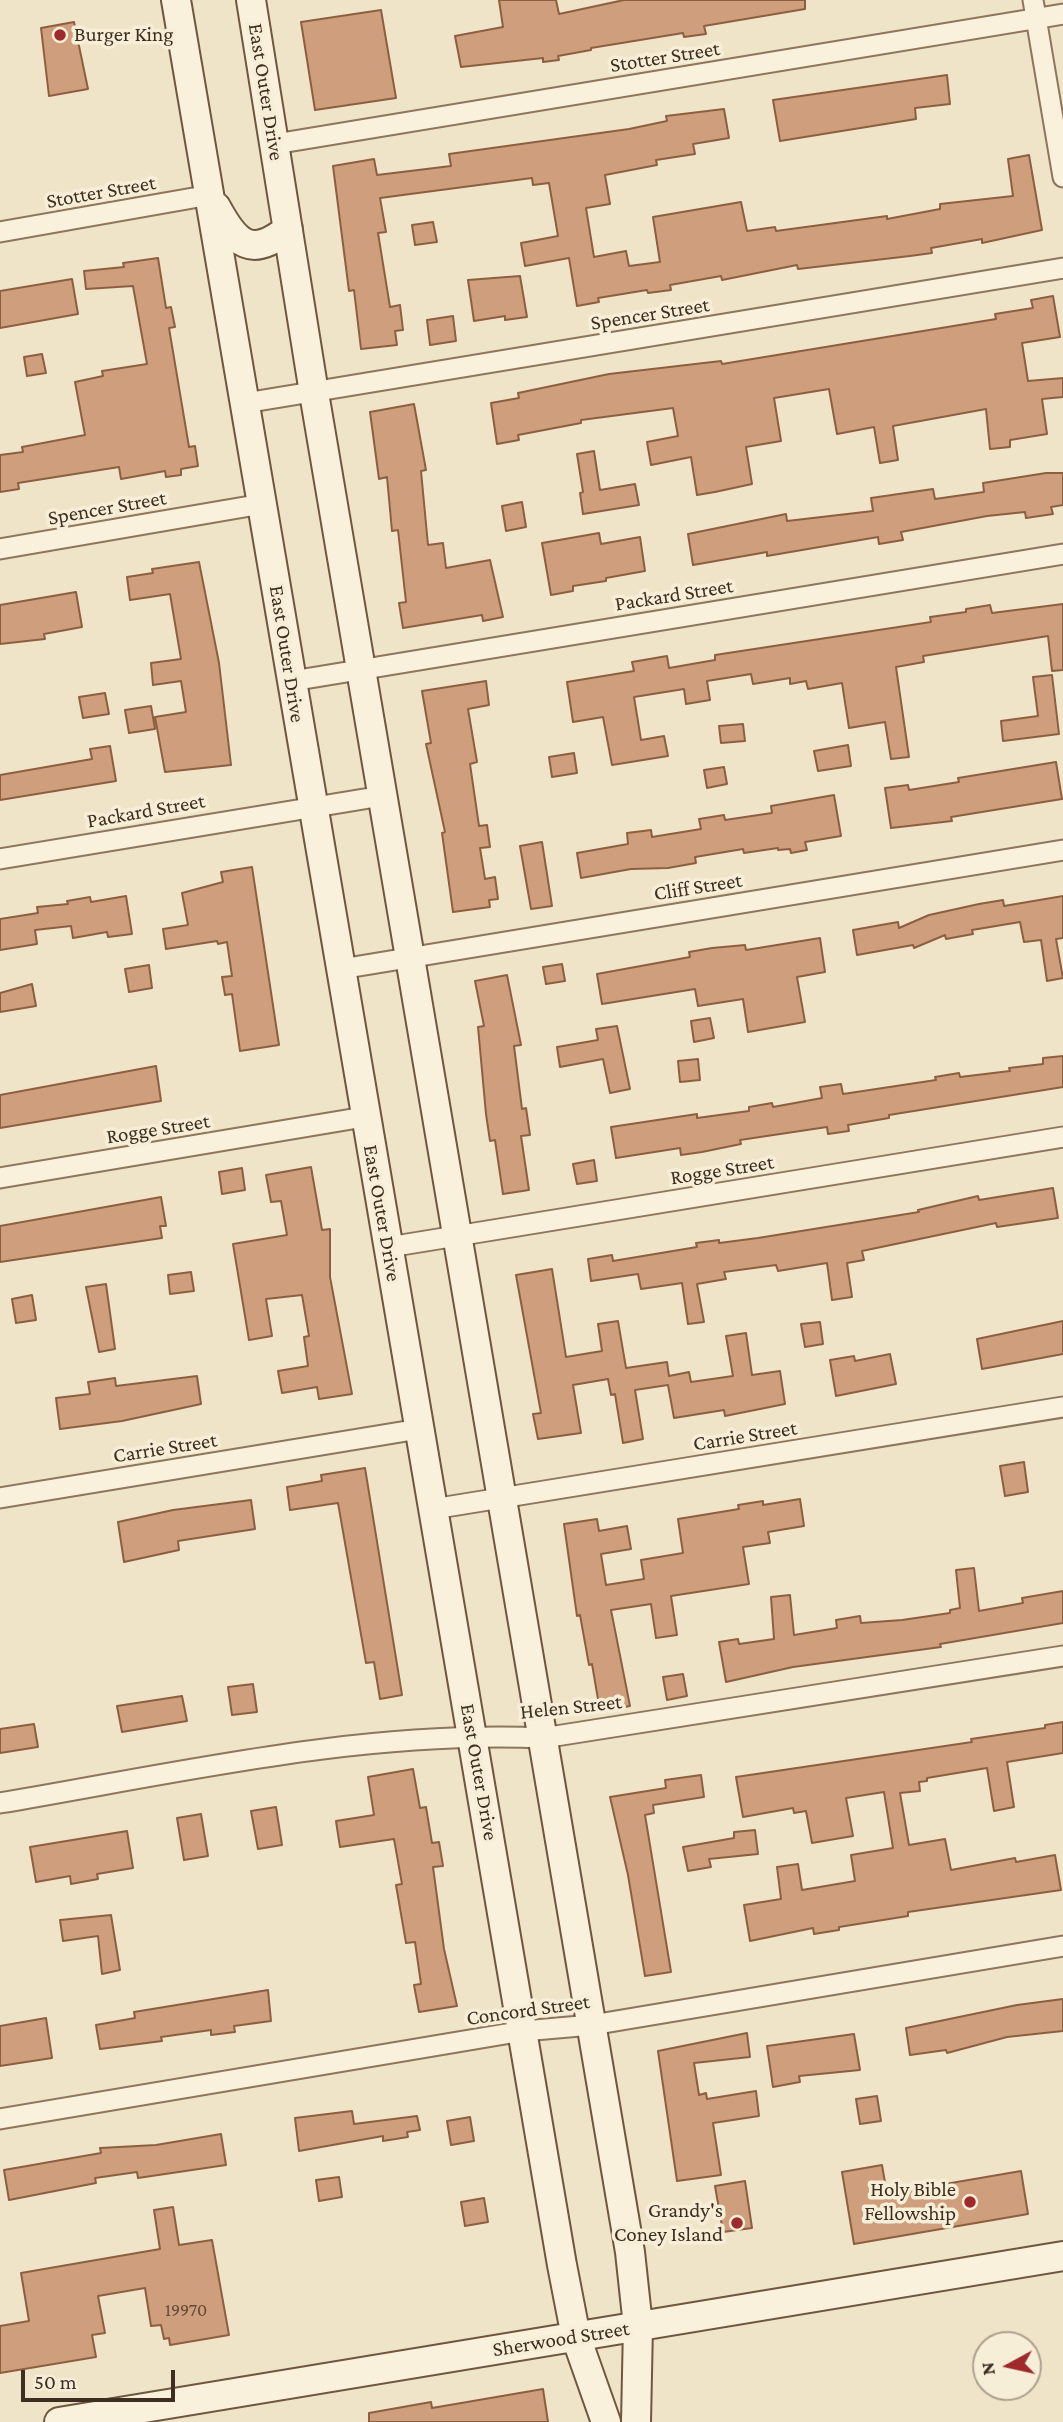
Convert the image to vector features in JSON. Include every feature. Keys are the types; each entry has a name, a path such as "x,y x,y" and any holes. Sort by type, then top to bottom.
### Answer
{"main road":[{"name":"East Outer Drive","path":"176,0 365,1117 576,2337 606,2422"},
{"name":"East Outer Drive","path":"251,0 314,393 630,2252 638,2326 636,2422"},
{"path":"210,195 231,234 247,244 259,247 288,229"},
{"name":"Sherwood Street","path":"59,2422 1063,2256"}],"street":[{"name":"Stotter Street","path":"275,144 1035,9 1063,14"},
{"path":"1035,9 1063,177"},
{"name":"Stotter Street","path":"0,232 210,195"},
{"name":"Spencer Street","path":"245,403 1063,268"},
{"name":"Spencer Street","path":"0,549 262,505"},
{"name":"Packard Street","path":"292,681 1063,554"},
{"name":"Packard Street","path":"0,859 382,796"},
{"name":"Cliff Street","path":"341,969 1063,850"},
{"name":"Rogge Street","path":"0,1178 365,1117"},
{"name":"Rogge Street","path":"389,1247 1063,1137"},
{"name":"Carrie Street","path":"433,1509 1063,1407"},
{"name":"Carrie Street","path":"0,1498 419,1429"},
{"name":"Helen Street","path":"0,1802 313,1751 473,1734 543,1738 1063,1656"},
{"name":"Concord Street","path":"0,2119 523,2031 592,2025 1063,1946"}],"building":[{"path":"499,0 556,0 559,14 624,0 805,0 805,9 704,26 706,34 684,37 683,33 591,48 558,56 559,60 543,62 543,58 461,67 455,36 503,27"},
{"path":"381,10 396,98 315,110 301,22"},
{"path":"74,22 88,89 49,96 41,28"},
{"path":"947,75 950,104 915,108 916,119 780,141 773,100"},
{"path":"724,109 729,138 693,144 695,154 656,160 657,165 605,175 610,204 586,208 594,257 626,251 629,266 660,262 653,217 741,202 747,231 775,227 776,231 887,216 887,219 940,209 940,204 1013,196 1008,159 1029,155 1042,230 982,243 982,239 931,248 932,253 798,269 797,265 722,280 721,276 670,285 671,290 648,293 647,290 598,298 599,302 577,306 569,258 525,266 521,243 558,236 549,183 533,185 532,178 380,198 386,232 378,233 390,307 400,305 403,330 395,331 397,345 361,349 354,290 349,291 333,166 374,159 377,175 451,166 449,154 629,129 667,121 666,116"},
{"path":"433,222 437,242 415,245 412,225"},
{"path":"158,258 166,308 171,307 175,327 169,328 189,447 195,446 198,466 181,469 181,475 166,477 165,471 121,479 119,467 18,483 19,489 0,492 0,455 23,452 22,447 85,435 75,382 103,376 102,371 147,364 133,286 86,289 84,271 124,267 123,263"},
{"path":"520,276 527,317 505,320 505,316 474,321 468,280"},
{"path":"72,279 78,314 0,328 0,291"},
{"path":"1053,296 1060,337 1022,343 1028,381 1063,378 1063,397 1042,399 1047,434 1010,440 1010,447 990,449 986,409 893,426 898,460 880,463 874,427 837,434 829,389 774,398 781,441 746,447 752,484 697,495 691,457 651,465 647,442 678,436 673,408 581,420 581,423 518,435 519,440 497,444 491,403 519,398 518,393 609,374 721,361 722,364 996,319 995,314 1033,308 1031,300"},
{"path":"453,316 456,341 430,345 427,320"},
{"path":"42,354 46,373 27,376 24,357"},
{"path":"414,404 426,470 421,471 428,545 443,543 446,568 490,560 503,617 483,621 482,615 403,628 399,603 406,602 398,530 392,531 387,477 379,479 370,412"},
{"path":"594,451 600,490 635,484 639,505 583,514 580,493 583,492 577,454"},
{"path":"1046,473 1063,473 1063,505 1051,507 1053,514 1026,518 1025,512 987,516 901,532 903,540 879,544 878,537 767,556 767,552 693,565 688,534 786,514 787,521 873,511 871,498 933,489 935,499 984,492 983,483"},
{"path":"522,502 526,527 506,531 502,506"},
{"path":"599,533 601,544 640,537 645,571 573,586 573,591 551,595 542,543"},
{"path":"199,562 219,663 231,765 165,772 155,717 186,712 181,681 153,685 151,663 181,659 170,594 130,600 127,577 153,573 152,569"},
{"path":"76,592 82,627 44,634 45,639 0,644 0,605"},
{"path":"1063,604 1063,670 1052,671 1048,636 923,656 924,662 896,667 909,757 891,759 885,722 849,728 842,683 808,689 806,681 790,684 790,678 753,684 751,674 707,681 710,700 686,704 684,689 634,697 641,740 664,736 668,756 612,765 603,717 573,722 567,682 634,671 632,662 667,656 669,668 715,660 715,655 931,622 930,617 966,612 966,609 990,605 992,613"},
{"path":"1052,675 1059,734 1003,741 1001,721 1038,716 1033,677"},
{"path":"486,681 489,705 468,709 477,762 470,764 479,826 487,825 490,847 480,848 485,879 495,877 498,899 489,900 490,907 453,912 442,833 445,832 426,744 431,743 422,691"},
{"path":"105,693 109,714 83,718 79,697"},
{"path":"151,706 155,729 129,733 125,710"},
{"path":"743,724 745,741 721,743 719,726"},
{"path":"848,745 851,766 818,771 814,751"},
{"path":"110,746 116,781 0,800 0,775 92,759 90,749"},
{"path":"574,753 577,773 552,777 549,757"},
{"path":"1056,762 1062,799 951,817 952,821 891,828 885,788 908,785 909,790 959,782 958,778"},
{"path":"724,767 727,784 707,788 704,770"},
{"path":"834,795 841,836 805,842 807,850 791,853 790,849 778,848 744,853 743,849 695,857 696,863 668,868 631,869 581,878 577,853 628,844 627,833 651,830 652,837 701,829 699,819 724,815 725,820 772,813 771,806"},
{"path":"542,842 552,906 531,909 520,846"},
{"path":"252,867 279,1045 240,1051 232,994 225,995 222,977 232,976 227,942 218,944 217,941 166,949 163,929 188,925 182,893 223,882 221,872"},
{"path":"126,896 132,934 108,937 107,932 73,938 71,926 35,930 37,944 0,950 0,919 38,913 37,907 68,904 67,901 90,897 91,902"},
{"path":"1063,896 1063,938 1056,939 1063,978 1047,981 1041,940 1024,942 1020,922 972,930 973,934 946,939 945,935 914,948 913,945 857,955 853,930 898,922 899,928 929,915 1003,900 1004,906"},
{"path":"820,938 825,972 797,977 805,1022 748,1032 743,999 698,1006 695,989 602,1004 597,974 690,957 689,952 712,948 745,945 746,950"},
{"path":"562,964 565,981 546,984 543,967"},
{"path":"149,965 152,988 129,992 125,969"},
{"path":"507,975 521,1045 514,1046 522,1109 526,1108 530,1135 521,1136 529,1190 503,1194 495,1140 490,1141 486,1114 478,1027 484,1026 475,981"},
{"path":"32,984 36,1006 0,1012 0,993"},
{"path":"710,1018 714,1038 694,1042 691,1021"},
{"path":"617,1026 630,1089 610,1093 603,1059 560,1067 557,1047 598,1040 596,1029"},
{"path":"1063,1056 1063,1087 889,1115 889,1118 848,1125 849,1131 828,1134 827,1127 740,1140 741,1144 702,1152 681,1155 680,1148 616,1158 611,1127 697,1114 697,1118 749,1111 749,1107 772,1103 773,1107 822,1098 820,1087 841,1084 843,1094 936,1080 935,1077 959,1073 960,1077 1010,1071 1009,1068 1043,1064 1043,1058"},
{"path":"698,1059 700,1080 680,1082 678,1061"},
{"path":"156,1066 161,1101 0,1128 0,1095"},
{"path":"594,1160 597,1181 577,1184 573,1164"},
{"path":"311,1167 322,1230 330,1229 330,1277 352,1394 319,1399 317,1387 282,1393 278,1371 308,1366 304,1337 309,1336 302,1295 266,1299 272,1336 249,1340 233,1244 287,1235 281,1201 271,1202 266,1175"},
{"path":"242,1168 245,1190 222,1194 219,1172"},
{"path":"1053,1188 1058,1218 997,1227 996,1223 862,1251 864,1260 847,1263 852,1297 832,1300 827,1263 778,1271 776,1265 724,1272 726,1279 697,1284 704,1322 688,1324 682,1283 641,1289 638,1274 591,1281 588,1259 612,1255 613,1261 697,1247 696,1243 758,1238 919,1212 918,1210 978,1196 979,1200"},
{"path":"161,1197 166,1226 160,1226 162,1238 0,1262 0,1226"},
{"path":"552,1269 566,1357 602,1351 598,1324 618,1321 626,1368 667,1362 669,1376 689,1372 691,1382 733,1376 726,1336 746,1333 752,1375 780,1371 785,1404 725,1416 724,1410 674,1418 668,1385 635,1390 643,1439 623,1443 615,1394 611,1395 608,1379 573,1385 581,1433 538,1439 533,1414 541,1413 516,1275"},
{"path":"191,1272 194,1291 170,1294 168,1275"},
{"path":"106,1284 115,1349 99,1352 86,1287"},
{"path":"32,1295 36,1320 16,1323 12,1299"},
{"path":"1063,1321 1063,1354 982,1369 977,1339"},
{"path":"820,1322 823,1344 805,1347 801,1324"},
{"path":"890,1354 896,1384 836,1396 830,1360 854,1356 855,1361"},
{"path":"197,1376 201,1404 122,1421 60,1429 56,1398 90,1394 88,1382 115,1378 116,1386"},
{"path":"1024,1462 1028,1492 1005,1496 1000,1466"},
{"path":"365,1468 402,1695 380,1699 374,1662 366,1663 338,1503 290,1510 287,1487 322,1481 321,1475"},
{"path":"800,1499 804,1526 768,1532 770,1543 743,1547 749,1584 671,1596 677,1635 656,1638 651,1604 611,1610 630,1706 600,1711 592,1664 589,1665 580,1615 577,1616 564,1524 597,1519 599,1531 627,1526 631,1549 601,1554 606,1585 644,1579 641,1560 683,1553 678,1519 739,1509 738,1505 763,1501 763,1505"},
{"path":"251,1500 255,1529 178,1541 179,1550 124,1562 118,1522 173,1510"},
{"path":"974,1568 979,1611 1023,1603 1022,1598 1063,1591 1063,1623 940,1644 941,1647 793,1667 726,1682 719,1642 738,1639 739,1644 774,1639 771,1597 790,1595 794,1635 837,1628 836,1620 860,1616 861,1623 902,1620 950,1613 950,1610 960,1608 956,1570"},
{"path":"683,1674 687,1696 667,1700 663,1677"},
{"path":"253,1684 257,1712 232,1715 228,1687"},
{"path":"182,1696 187,1721 122,1732 117,1706"},
{"path":"1063,1722 1063,1753 1007,1762 1014,1807 994,1811 987,1768 927,1778 927,1781 919,1782 920,1791 900,1793 909,1845 945,1839 951,1870 1015,1858 1016,1862 1055,1855 1061,1890 908,1912 908,1916 839,1927 839,1930 814,1934 813,1928 750,1941 744,1905 781,1899 777,1867 798,1864 802,1890 855,1881 851,1855 893,1848 884,1792 846,1798 853,1836 812,1843 806,1811 794,1813 793,1808 743,1817 736,1777 972,1742 971,1739 1045,1728 1045,1725"},
{"path":"34,1724 38,1747 0,1753 0,1729"},
{"path":"413,1769 420,1808 426,1807 432,1843 439,1842 443,1866 433,1867 444,1949 457,2006 419,2012 414,1985 421,1984 415,1942 406,1943 396,1885 402,1884 394,1839 340,1847 336,1821 374,1815 368,1777"},
{"path":"701,1775 704,1797 653,1805 654,1813 645,1815 671,1972 645,1976 628,1875 610,1797 666,1788 665,1780"},
{"path":"276,1807 282,1845 258,1849 251,1811"},
{"path":"201,1814 208,1856 184,1860 177,1818"},
{"path":"755,1830 758,1854 709,1859 711,1867 688,1871 683,1847 734,1838 734,1832"},
{"path":"127,1831 133,1868 97,1874 98,1879 71,1884 70,1876 36,1882 30,1847"},
{"path":"111,1915 120,1970 102,1974 98,1936 63,1941 60,1920"},
{"path":"268,1990 271,2021 234,2026 235,2032 211,2035 211,2030 161,2037 162,2041 100,2049 96,2025 135,2018 134,2012"},
{"path":"1063,1999 1063,2031 1007,2037 947,2053 946,2050 910,2055 906,2028 1017,2005"},
{"path":"46,2018 52,2058 0,2066 0,2026"},
{"path":"747,2033 750,2057 694,2063 699,2095 706,2093 707,2099 756,2091 759,2116 713,2123 721,2175 677,2181 658,2051"},
{"path":"854,2034 860,2070 799,2076 800,2082 773,2087 767,2046"},
{"path":"877,2096 881,2121 860,2124 856,2099"},
{"path":"352,2111 354,2124 417,2116 420,2130 407,2132 408,2137 383,2141 383,2136 299,2151 295,2118"},
{"path":"470,2117 474,2141 451,2145 447,2121"},
{"path":"221,2134 226,2165 138,2178 137,2172 95,2178 96,2183 9,2200 4,2170 101,2153 100,2148 156,2145"},
{"path":"882,2165 887,2194 1021,2171 1028,2214 854,2244 842,2172"},
{"path":"339,2177 342,2197 319,2201 316,2180"},
{"path":"745,2181 752,2228 723,2232 715,2186"},
{"path":"484,2198 488,2222 465,2226 461,2202"},
{"path":"173,2207 179,2245 212,2240 229,2335 170,2345 169,2338 164,2339 161,2325 151,2326 145,2288 98,2296 105,2333 92,2335 96,2357 0,2373 0,2326 29,2321 21,2273 160,2249 154,2210"},
{"path":"543,2389 548,2422 369,2422 369,2413 431,2402 432,2408"}],"place":[{"name":"Burger King","path":"60,35"},
{"name":"Holy Bible Fellowship","path":"970,2202"},
{"name":"Grandy's Coney Island","path":"737,2223"}]}
